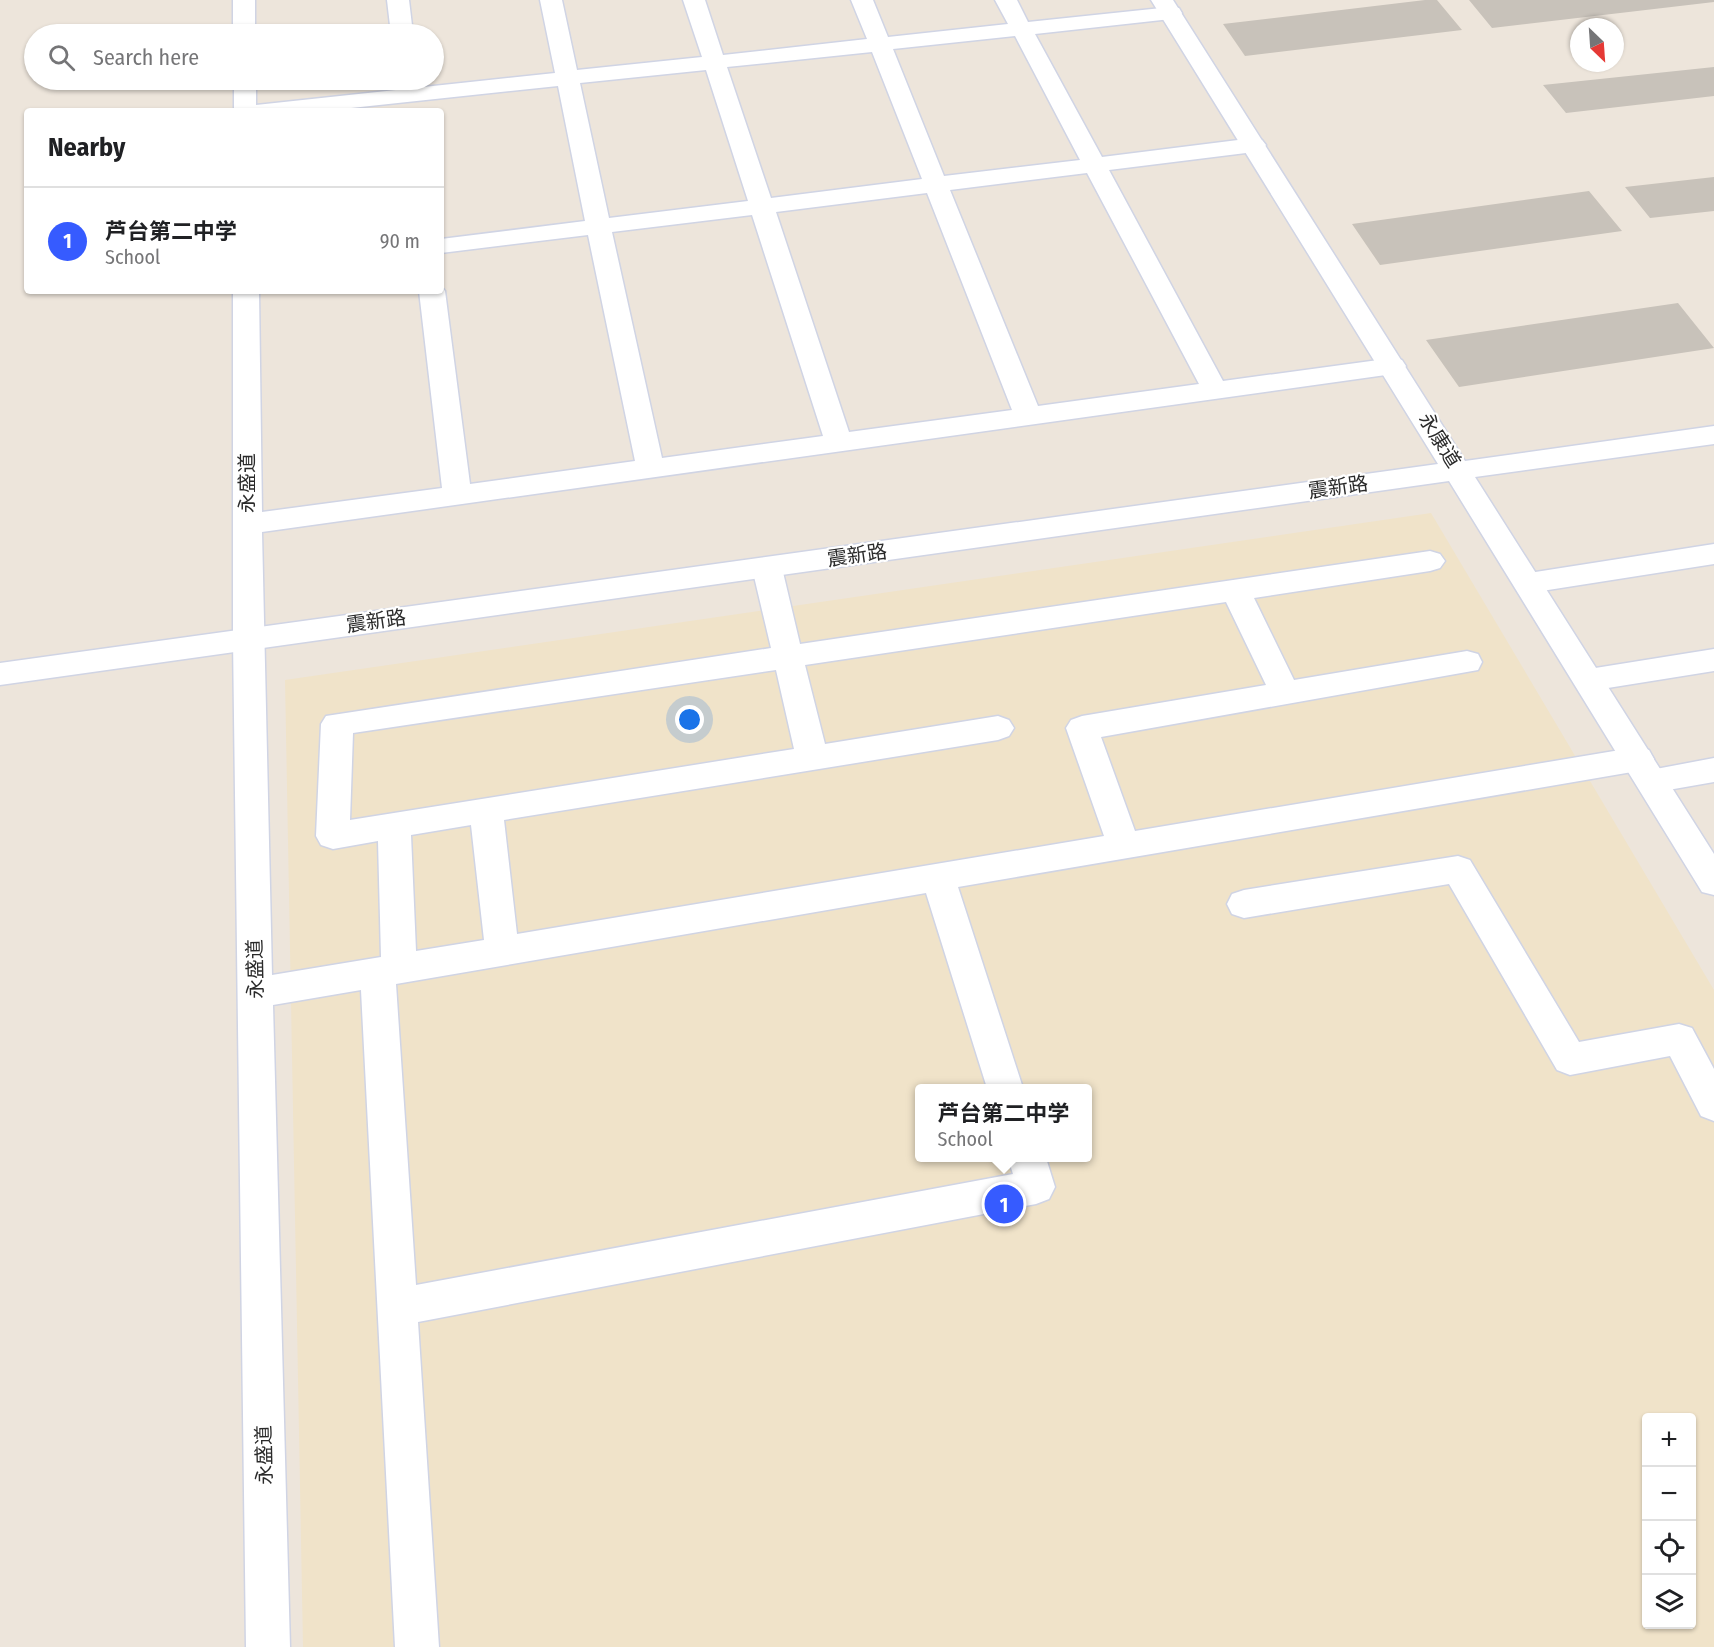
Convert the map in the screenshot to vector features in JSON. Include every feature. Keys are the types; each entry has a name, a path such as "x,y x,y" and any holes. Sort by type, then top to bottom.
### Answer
{"street":[{"path":"244,0 244,24"},
{"path":"398,0 401,24"},
{"path":"551,0 650,468"},
{"path":"694,0 839,442"},
{"path":"862,0 1029,416"},
{"path":"1006,0 1215,390"},
{"path":"288,108 1022,29 1167,7"},
{"name":"永康道","path":"1167,7 1459,470 1714,882"},
{"path":"245,90 245,108"},
{"path":"444,246 1254,145"},
{"name":"永盛道","path":"246,294 248,639 268,1647"},
{"path":"432,294 457,495"},
{"path":"248,524 1393,366"},
{"name":"震新路","path":"0,674 1714,435"},
{"path":"1529,583 1714,554"},
{"path":"998,729 333,836 337,724 1430,561"},
{"path":"767,568 812,758"},
{"path":"1235,590 1286,693"},
{"path":"1589,680 1714,660"},
{"path":"1124,846 1082,728 1467,662"},
{"path":"255,993 1124,846 1645,770 1714,770"},
{"path":"486,810 502,950"},
{"path":"394,825 388,971 397,1307 417,1647"},
{"path":"1244,904 1458,869 1570,1059 1680,1039 1714,1105"},
{"path":"938,878 1003,1084"},
{"path":"397,1307 1036,1187 1028,1162"}],"shaded area":[{"path":"1431,513 1714,990 1714,1647 303,1647 285,680"}],"building":[{"path":"1437,0 1462,30 1245,56 1223,24"},
{"path":"1469,0 1714,0 1714,2 1492,28"},
{"path":"1714,67 1714,96 1566,113 1543,85"},
{"path":"1714,177 1714,211 1650,218 1625,187"},
{"path":"1589,191 1622,231 1380,265 1352,224"},
{"path":"1678,303 1714,348 1459,387 1426,340"}],"place":[{"name":"芦台第二中学","path":"1004,1204"}]}
